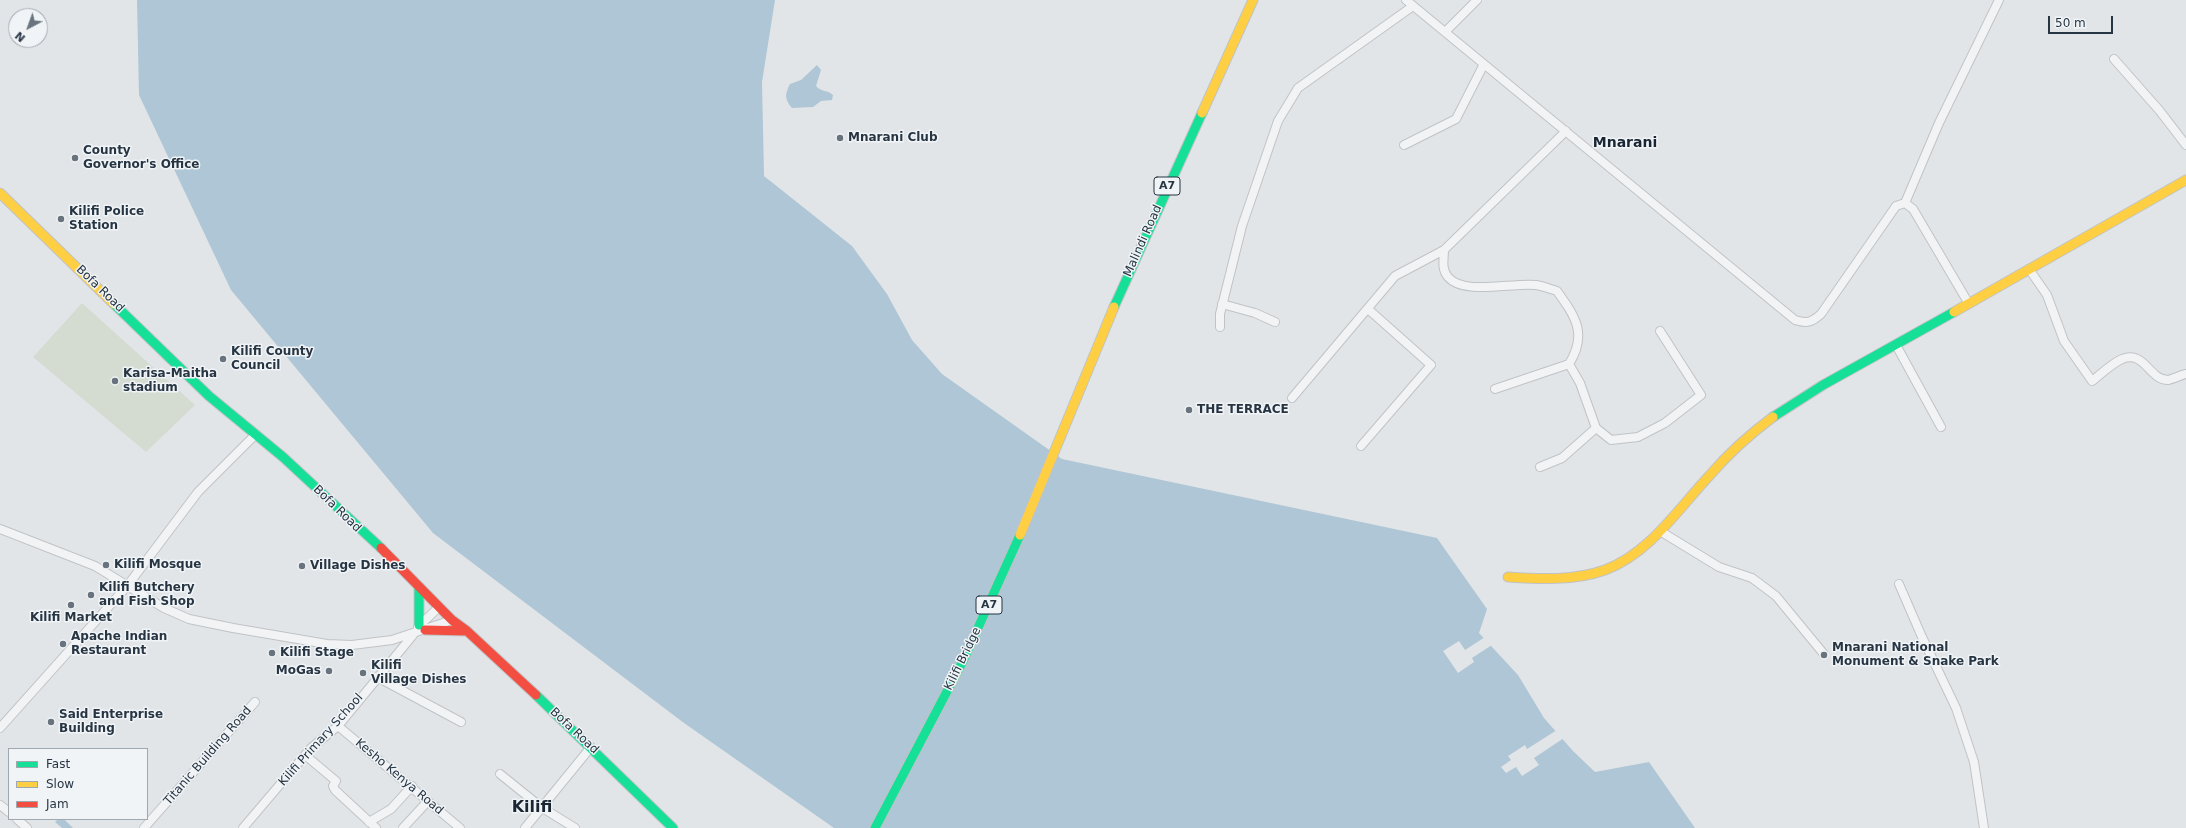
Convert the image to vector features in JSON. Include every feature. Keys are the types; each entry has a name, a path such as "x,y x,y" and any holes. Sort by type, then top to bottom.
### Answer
{"main road":[{"name":"Malindi Road","path":"1085,374 1160,202 1253,0"},
{"path":"1508,577 1551,580 1602,571 1636,553 1660,531 1725,458 1773,417 1896,345 2186,180"},
{"name":"Bofa Road","path":"0,193 209,396 256,434 419,587 452,620 467,630 591,747 673,828"},
{"name":"Kilifi Bridge","path":"875,828 963,660 1027,520 1085,374"},
{"path":"419,587 422,628 467,630"}],"street":[{"path":"1445,32 1477,0"},
{"path":"1220,327 1222,304 1242,226 1278,121 1298,88 1410,2 1787,313 1804,323 1810,322 1822,314 1896,206 1905,203 1936,130 1999,0"},
{"path":"2114,59 2159,110 2186,145"},
{"path":"1404,146 1456,119 1484,64"},
{"path":"1292,398 1395,276 1444,250 1566,131"},
{"path":"1905,203 1913,209 1969,304"},
{"path":"1444,250 1443,269 1447,276 1454,282 1474,287 1535,285 1557,291 1578,322 1575,354 1570,364 1495,389"},
{"path":"2029,269 2047,295 2064,341 2092,381 2123,359 2135,357 2141,360 2157,376 2168,380 2186,374"},
{"path":"1222,304 1275,322"},
{"path":"1360,446 1431,365 1368,309"},
{"path":"1570,364 1580,383 1596,428 1610,440 1638,437 1665,423 1701,395 1660,331"},
{"path":"1896,345 1941,427"},
{"path":"1540,467 1562,458 1596,428"},
{"path":"0,728 128,585 198,492 256,434"},
{"path":"0,528 80,559 128,585 164,608 189,619 327,644 352,645 410,635"},
{"path":"1660,531 1719,567 1752,578 1776,596 1823,653"},
{"path":"1899,584 1922,637 1956,708 1974,762 1984,828"},
{"name":"Kilifi Primary School","path":"243,828 311,748 338,726 410,635 422,628 439,607"},
{"path":"422,628 452,620"},
{"path":"377,677 461,722"},
{"name":"Titanic Building Road","path":"144,828 255,702"},
{"name":"Kesho Kenya Road","path":"338,726 412,786 460,828"},
{"path":"524,828 591,747"},
{"path":"306,755 336,782 334,786 335,790 376,828"},
{"path":"500,774 541,807 575,828"},
{"path":"369,822 391,809 412,786"},
{"path":"403,828 428,801"},
{"path":"0,804 8,811"},
{"path":"18,820 27,828"}],"shaded area":[{"name":"Karisa-Maitha stadium","path":"82,303 195,405 146,452 33,357"}],"water":[{"path":"137,0 775,0 762,82 764,176 852,246 887,294 912,340 942,374 1062,459 1437,538 1487,609 1479,633 1518,675 1544,718 1573,751 1595,772 1649,762 1695,828 834,828 684,723 433,533 231,290 139,95"},
{"path":"817,65 821,70 816,86 833,95 832,100 821,101 813,107 792,108 786,96 790,84 801,80"},
{"path":"57,820 65,820 73,828 62,828 55,822"}],"pier":[{"path":"1485,637 1492,645 1472,658 1474,662 1458,673 1443,651 1459,641 1465,650"},
{"path":"1557,730 1564,738 1534,758 1539,765 1522,776 1516,767 1506,773 1501,767 1511,760 1508,756 1525,745 1527,749"}],"traffic: fast":[{"path":"1114,307 1202,113"},
{"path":"114,304 209,396 283,457 381,548"},
{"path":"1773,417 1823,385 1954,312"},
{"path":"875,828 963,661 1020,535"},
{"path":"419,587 419,625"},
{"path":"536,695 673,828"}],"traffic: slow":[{"path":"1202,113 1253,0"},
{"path":"1954,312 2186,180"},
{"path":"0,193 114,304"},
{"path":"1020,535 1114,307"},
{"path":"1508,577 1545,579 1569,578 1593,574 1605,570 1636,553 1675,516 1732,451 1773,417"}],"traffic: jam":[{"path":"381,548 452,620 467,631 536,695"},
{"path":"425,630 467,631"}],"place":[{"name":"Mnarani Club","path":"840,138"},
{"name":"County Governor's Office","path":"75,158"},
{"name":"Kilifi Police Station","path":"61,219"},
{"name":"Kilifi County Council","path":"223,359"},
{"name":"Karisa-Maitha stadium","path":"115,381"},
{"name":"THE TERRACE","path":"1189,410"},
{"name":"Kilifi Mosque","path":"106,565"},
{"name":"Village Dishes","path":"302,566"},
{"name":"Kilifi Butchery and Fish Shop","path":"91,595"},
{"name":"Kilifi Market","path":"71,605"},
{"name":"Apache Indian Restaurant","path":"63,644"},
{"name":"Kilifi Stage","path":"272,653"},
{"name":"Mnarani National Monument & Snake Park","path":"1824,655"},
{"name":"MoGas","path":"329,671"},
{"name":"Kilifi Village Dishes","path":"363,673"},
{"name":"Said Enterprise Building","path":"51,722"}],"district":[{"name":"Mnarani","path":"1625,143"},
{"name":"Kilifi","path":"532,808"}]}
